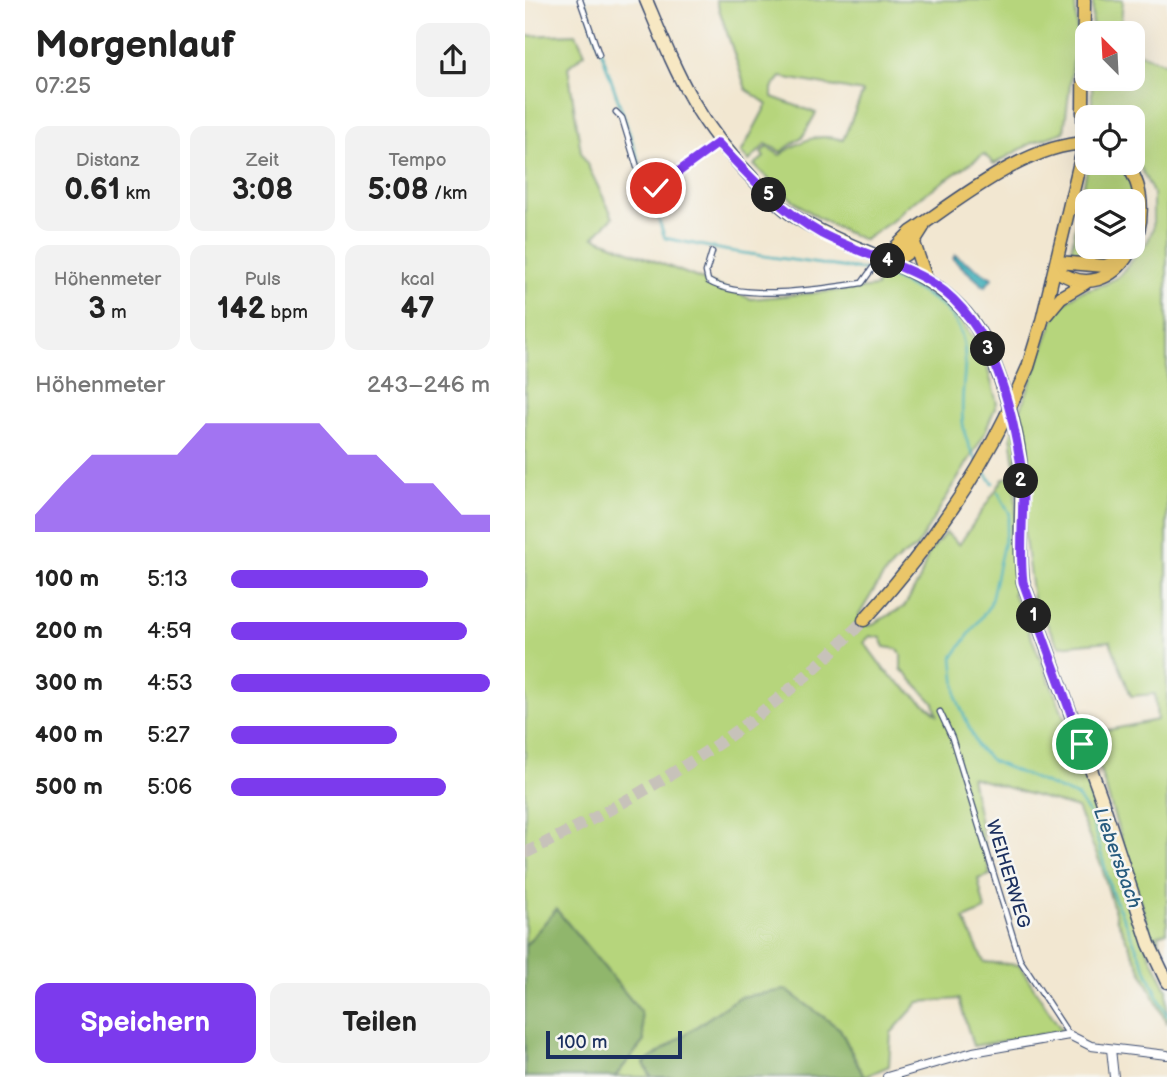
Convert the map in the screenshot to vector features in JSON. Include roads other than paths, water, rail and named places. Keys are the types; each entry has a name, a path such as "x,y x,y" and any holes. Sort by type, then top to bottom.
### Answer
{"main road":[{"path":"864,620 936,534 991,446 1028,366 1057,266 1084,145 1084,0"},
{"path":"887,261 903,239 929,219 1024,160 1066,143 1075,143"},
{"path":"1145,198 1145,220"},
{"path":"887,261 906,254 929,219"},
{"path":"914,243 926,279"},
{"path":"1057,266 1105,266 1125,259"},
{"path":"1042,321 1061,297 1086,282 1109,275 1127,259"},
{"path":"1057,266 1069,280 1086,282"}],"street":[{"path":"646,0 678,79 718,143 733,159 794,216 824,234 926,279 968,314 991,355 1020,460 1020,557 1023,582 1101,797 1149,944 1167,982"},
{"path":"644,191 656,188 718,143"},
{"path":"887,1077 973,1052 1069,1035 1091,1046 1167,1055"},
{"path":"1111,1049 1114,1077"}],"lane":[{"path":"580,0 599,55"},
{"path":"616,112 622,118 644,191"},
{"path":"712,252 706,272 708,281 719,288 775,292 809,291 862,283 887,261"},
{"name":"WEIHERWEG","path":"940,712 952,738 1020,960 1069,1035"}],"water":[{"path":"955,255 992,278 985,287 953,259"}],"waterway":[{"name":"Liebersbach","path":"584,0 665,238 729,251 869,271"},
{"name":"Liebersbach","path":"877,275 887,276 916,290 943,307 958,326 964,347 965,369 962,415 966,439 978,462"},
{"name":"Liebersbach","path":"982,468 993,483"},
{"name":"Liebersbach","path":"998,492 1010,514 990,605 953,657 957,699 978,748 992,761 1078,797 1091,817 1112,893 1167,1016"}],"tunnel":[{"path":"525,853 618,805 705,752 787,692 864,620"}]}
